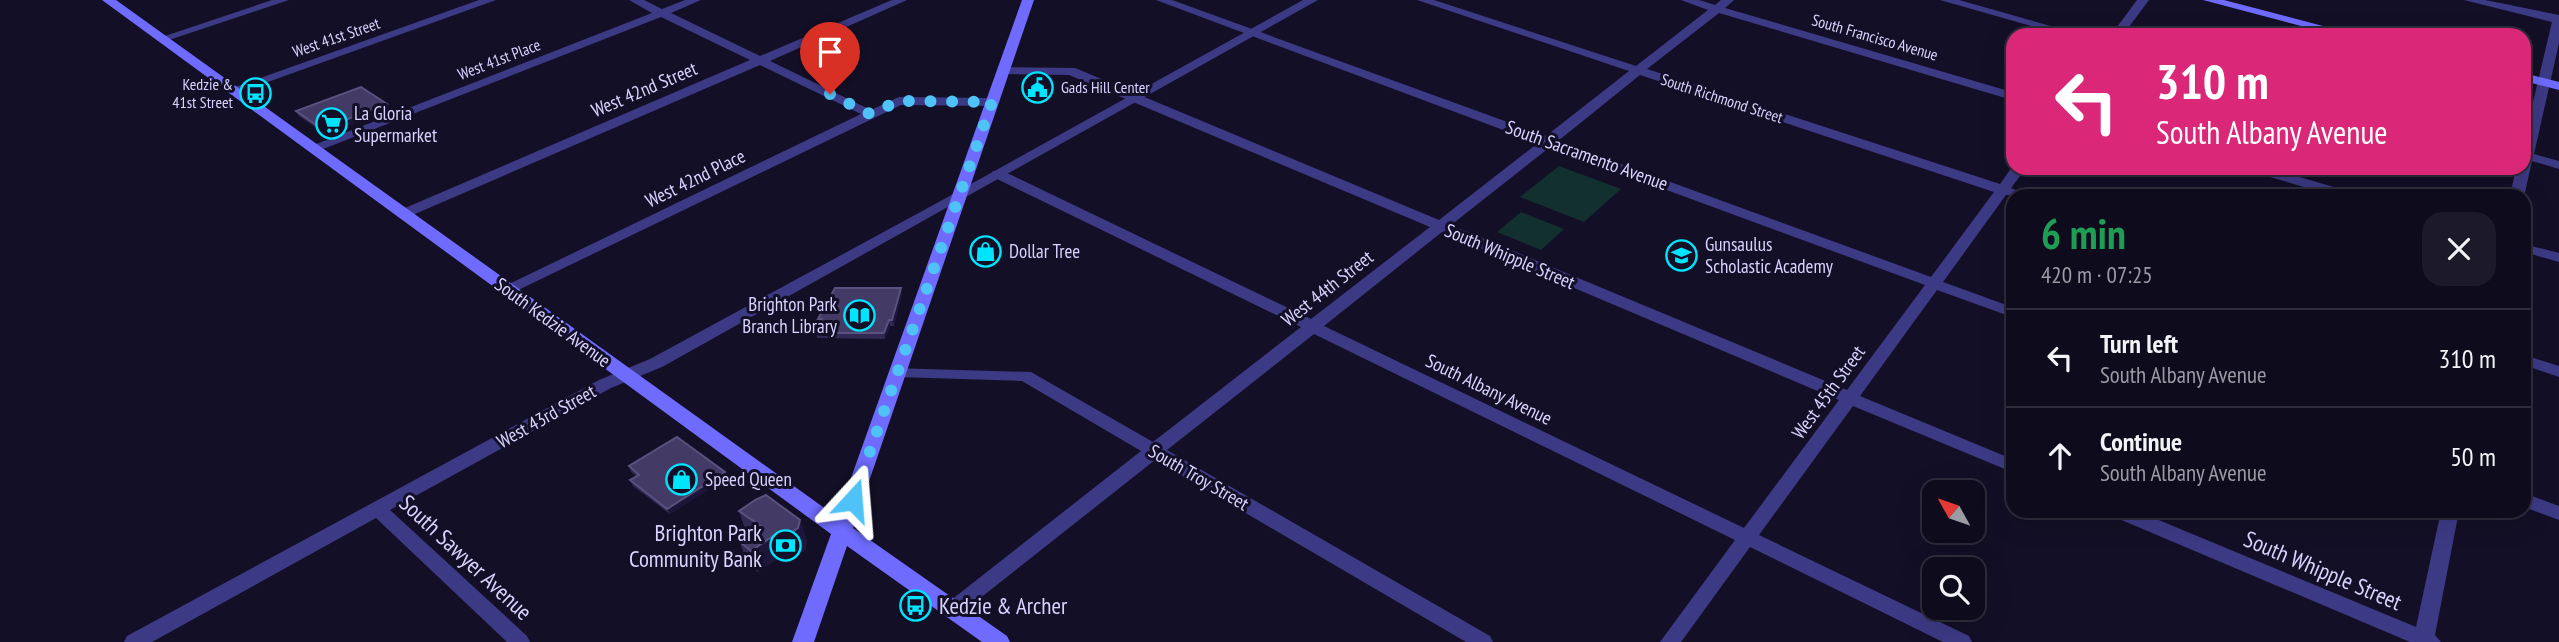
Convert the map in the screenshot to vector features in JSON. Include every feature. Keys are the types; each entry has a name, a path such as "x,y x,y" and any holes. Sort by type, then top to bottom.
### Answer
{"main road":[{"name":"South Kedzie Avenue","path":"108,0 626,376 999,642"},
{"path":"803,642 1028,0"},
{"path":"2209,0 2323,28"},
{"path":"2531,79 2559,86"}],"street":[{"path":"162,39 283,0"},
{"name":"West 41st Street","path":"233,90 490,0"},
{"path":"635,0 870,114"},
{"name":"West 41st Place","path":"313,148 695,0"},
{"name":"West 42nd Street","path":"403,214 901,0"},
{"name":"South Sacramento Avenue","path":"1162,0 2006,310"},
{"path":"959,195 1312,0"},
{"name":"South Richmond Street","path":"1423,0 2006,191"},
{"name":"South Francisco Avenue","path":"1686,0 2006,94"},
{"name":"West 44th Street","path":"953,609 1728,0"},
{"path":"1946,0 2050,28"},
{"path":"2122,28 2143,0"},
{"path":"2470,0 2559,20 2547,77 2543,82 2531,132"},
{"name":"South Whipple Street","path":"1003,70 1071,71 2006,463"},
{"name":"West 42nd Place","path":"508,290 899,101 992,102"},
{"path":"2531,162 2559,165"},
{"name":"South Albany Avenue","path":"998,174 1962,642"},
{"name":"West 45th Street","path":"1670,642 2014,175"},
{"path":"2278,175 2326,189"},
{"name":"West 43rd Street","path":"134,642 605,384 656,363 959,195"},
{"path":"2531,250 2559,258"},
{"path":"2531,362 2559,372"},
{"name":"South Troy Street","path":"897,372 1025,376 1483,642"},
{"path":"2531,503 2559,513"},
{"name":"South Sawyer Avenue","path":"378,509 520,642"},
{"name":"South Whipple Street","path":"2136,518 2426,641"},
{"path":"2426,641 2449,518"}],"green space":[{"path":"1559,166 1621,189 1584,222 1520,197"},
{"path":"1521,212 1564,229 1541,250 1497,232"}],"building":[{"name":"La Gloria Supermarket","path":"361,87 387,104 322,129 296,111"},
{"name":"Brighton Park Branch Library","path":"835,288 901,288 892,320 889,320 884,333 816,333 822,319 818,319"},
{"name":"Speed Queen","path":"677,437 725,472 667,509 630,480 639,475 629,466"},
{"path":"766,495 800,520 798,528 780,541 773,536 751,551 740,542 762,527 739,511"}],"place":[{"name":"Gads Hill Center","path":"1038,87"},
{"name":"Kedzie & 41st Street","path":"256,93"},
{"name":"La Gloria Supermarket","path":"331,124"},
{"name":"Dollar Tree","path":"986,251"},
{"name":"Gunsaulus Scholastic Academy","path":"1682,255"},
{"name":"Brighton Park Branch Library","path":"860,315"},
{"name":"Speed Queen","path":"682,479"},
{"name":"Brighton Park Community Bank","path":"785,545"},
{"name":"Kedzie & Archer","path":"916,605"}],"route":[{"path":"830,94 870,114 899,101 992,102 853,500"}]}
